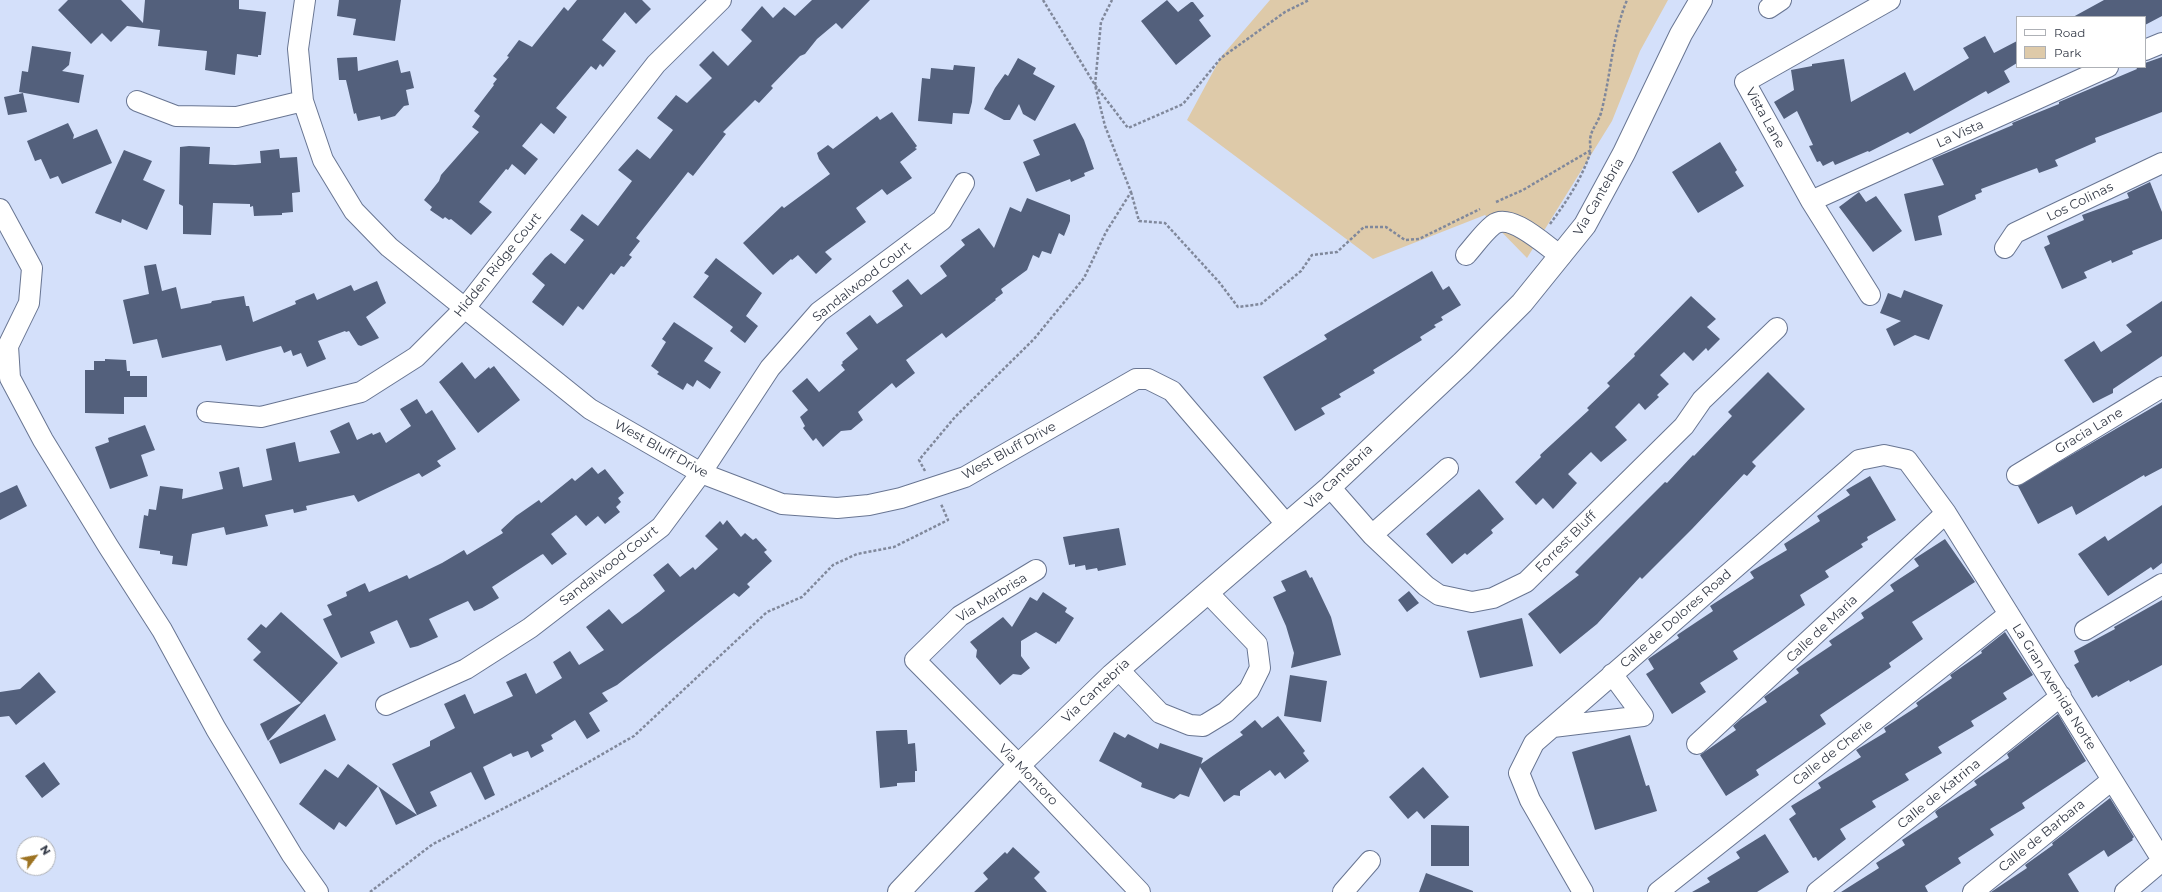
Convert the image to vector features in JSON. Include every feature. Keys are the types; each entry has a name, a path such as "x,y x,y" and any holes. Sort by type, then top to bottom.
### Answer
{"main road":[{"name":"Via Cantebria","path":"907,889 1019,765 1118,670 1330,488 1462,363 1522,303 1585,225 1624,153 1681,34 1701,0"}],"street":[{"name":"West Bluff Drive","path":"305,0 298,49 303,101 324,160 354,211 389,247 590,409 701,473 782,504 837,508 869,505 901,498 964,477 1136,379 1148,379 1172,391 1287,525"},
{"name":"Hidden Ridge Court","path":"207,412 261,417 361,392 416,357 465,308 656,64 721,0"},
{"name":"Vista Lane","path":"1870,295 1811,201 1745,82 1890,0"},
{"path":"2146,50 2162,43"},
{"name":"La Vista","path":"1811,201 2106,68"},
{"path":"137,101 176,116 237,117 303,101"},
{"name":"Los Colinas","path":"2005,248 2015,233 2162,163"},
{"name":"Sandalwood Court","path":"386,705 466,669 530,628 661,526 701,473 770,368 819,312 942,220 964,183"},
{"path":"0,209 32,268 29,303 8,346 10,378 43,440 162,630 216,729 292,856 318,892"},
{"path":"1466,255 1494,224 1502,220 1515,223 1561,256"},
{"name":"Forrest Bluff","path":"1330,488 1372,535 1426,586 1439,595 1472,602 1493,598 1526,582 1684,426 1702,400 1777,328"},
{"name":"Gracia Lane","path":"2017,475 2162,386"},
{"name":"Calle de Dolores Road","path":"1583,892 1530,800 1519,773 1534,743 1859,460 1884,455 1907,460 1946,513"},
{"path":"1372,535 1448,468"},
{"name":"La Gran Avenida Norte","path":"1946,513 2061,696 2162,861"},
{"name":"Calle de Maria","path":"1697,744 1946,513"},
{"name":"Via Marbrisa","path":"915,660 960,616 1036,570"},
{"path":"2085,630 2162,584"},
{"path":"1118,670 1160,714 1190,725 1204,726 1226,712 1249,690 1260,668 1256,644 1208,592"},
{"name":"Calle de Cherie","path":"1658,892 2009,614"},
{"name":"Via Montoro","path":"915,660 1019,765 1140,892"},
{"path":"1553,727 1643,716 1612,674"},
{"name":"Calle de Katrina","path":"1817,892 2061,696"},
{"name":"Calle de Barbara","path":"1973,892 2112,780"},
{"path":"1343,892 1370,861"},
{"path":"2124,892 2162,861"}],"path":[{"path":"1042,0 1095,84 1128,128 1183,104 1221,58 1285,12 1309,0"},
{"path":"1112,0 1101,22 1095,84 1106,126 1131,192 1139,221 1165,223 1219,282 1238,307 1261,304 1301,271 1312,255 1337,252 1364,227 1386,227 1405,240 1419,239 1486,206"},
{"path":"1538,240 1564,205 1586,167 1591,150 1590,135 1601,113 1609,78 1616,29 1627,0"},
{"path":"1491,204 1511,196 1591,150"},
{"path":"370,892 433,844 538,791 634,736 768,612 802,597 833,565 856,554 894,547 948,520 934,487 919,460 955,417 1034,339 1084,278 1106,232 1131,192"}],"green space":[{"path":"1270,0 1668,0 1640,51 1612,121 1527,258 1485,215 1373,259 1187,120 1221,57"}],"building":[{"path":"68,0 121,0 143,23 145,0 239,0 239,9 266,12 261,55 258,55 258,57 237,54 235,75 205,70 207,51 158,46 160,30 127,26 111,42 102,33 91,44 58,10"},
{"path":"339,0 401,0 395,41 353,35 356,19 337,16"},
{"path":"577,0 642,0 651,9 636,24 625,12 602,40 616,51 603,67 600,64 596,70 591,66 556,108 567,117 554,134 541,123 522,146 538,159 525,175 512,164 508,170 506,169 479,202 492,212 471,235 451,219 449,220 445,217 443,219 430,210 432,207 424,200 439,181 441,175 479,132 472,127 480,116 474,111 494,85 493,84 497,79 493,76 509,57 507,56 519,40 532,47 564,7 568,11"},
{"path":"812,0 870,0 842,29 836,23 817,39 805,54 800,56 771,86 773,88 759,103 755,100 723,132 726,134 693,176 688,172 636,238 640,241 629,255 632,257 624,267 621,266 614,275 611,273 583,310 578,306 563,326 532,302 545,285 532,274 545,258 551,253 565,264 584,240 570,230 582,214 598,226 632,181 618,170 637,149 650,159 673,130 657,118 676,95 687,103 712,78 699,65 713,51 728,66 752,41 741,30 762,6 773,18 784,7 795,16"},
{"path":"1167,0 1178,12 1193,2 1204,16 1199,20 1211,36 1176,65 1141,21"},
{"path":"2104,0 2162,0 2162,16 2146,24 2146,16 2075,16"},
{"path":"1985,36 1994,53 2016,42 2016,64 2004,71 2010,82 1988,94 1986,91 1910,134 1908,132 1869,152 1868,151 1835,165 1833,161 1823,166 1820,161 1817,162 1809,146 1813,145 1797,111 1784,119 1774,102 1794,90 1791,70 1812,66 1812,64 1844,59 1851,102 1905,72 1914,91 1969,58 1963,48"},
{"path":"32,46 71,52 69,65 62,71 84,75 79,103 19,92 22,71 28,72"},
{"path":"357,57 358,71 398,60 401,73 410,71 414,88 406,90 409,105 404,106 395,116 381,120 380,116 358,121 356,113 354,114 346,80 339,80 337,58"},
{"path":"2162,57 2162,112 2095,138 2096,142 2055,160 2058,166 2039,173 2037,168 1981,189 1982,192 1975,195 1976,199 1938,216 1942,235 1915,241 1904,194 1944,185 1932,159 2013,125 2012,123 2059,104 2059,102 2136,68 2146,68 2146,63"},
{"path":"1018,58 1036,68 1033,74 1055,86 1035,121 1023,114 1019,104 1010,120 1004,120 984,109 995,88 1005,74 1008,76"},
{"path":"954,65 975,67 972,102 969,114 953,113 952,124 918,121 922,78 930,79 931,68 953,70"},
{"path":"23,93 27,112 8,115 4,97"},
{"path":"892,112 917,146 915,148 917,149 900,162 912,178 887,195 882,189 856,208 866,222 825,252 832,259 816,274 798,255 792,260 791,259 773,275 743,243 782,206 784,208 830,174 819,159 817,153 828,145 833,149 877,116 880,120"},
{"path":"68,123 74,135 73,139 97,129 112,163 62,184 58,176 50,179 41,159 35,161 27,141"},
{"path":"1075,123 1084,140 1094,169 1084,173 1085,176 1071,182 1070,179 1036,192 1023,162 1040,155 1033,140"},
{"path":"1720,142 1737,170 1735,172 1744,186 1698,213 1672,172"},
{"path":"180,147 210,147 209,164 235,165 261,163 260,151 279,149 280,158 297,157 300,192 292,193 293,212 282,213 282,215 254,216 253,206 250,207 250,204 213,203 211,235 183,234 183,206 179,204"},
{"path":"124,150 152,161 143,180 165,190 147,230 122,219 121,223 95,213"},
{"path":"2150,182 2162,212 2162,239 2132,251 2133,254 2112,263 2111,260 2084,272 2087,278 2062,289 2044,247 2050,244 2047,236 2084,220 2082,215 2129,198 2127,193"},
{"path":"1859,192 1866,202 1876,196 1902,231 1873,252 1839,207"},
{"path":"1027,198 1070,215 1070,221 1064,236 1059,233 1051,254 1042,251 1039,258 1033,255 1027,270 1001,289 1003,293 995,299 996,300 946,338 942,333 906,360 915,373 896,388 892,383 858,412 863,420 851,430 841,431 823,447 816,438 813,441 803,428 805,426 800,417 808,410 792,391 807,378 819,392 845,370 841,365 843,363 842,362 858,349 846,333 870,315 877,324 903,306 892,291 908,279 921,295 947,276 940,266 965,245 961,240 979,228 994,248 1010,207 1021,212"},
{"path":"716,258 762,293 746,316 758,326 745,343 730,331 733,327 693,297 709,276 704,273"},
{"path":"156,264 162,291 176,287 181,309 211,303 212,301 244,296 246,306 249,306 253,322 296,304 295,301 314,293 317,300 351,285 354,291 377,281 386,303 366,317 379,338 361,346 358,345 349,331 345,331 318,341 326,359 307,367 301,353 293,356 291,350 284,353 281,346 226,361 221,345 162,358 157,339 133,344 123,300 149,294 144,266"},
{"path":"1432,271 1443,290 1449,286 1461,305 1441,317 1443,320 1434,325 1436,327 1420,337 1422,340 1373,370 1375,373 1339,394 1341,397 1321,408 1325,414 1295,431 1263,377 1327,339 1324,335"},
{"path":"1904,290 1943,305 1929,340 1915,335 1894,346 1886,329 1901,321 1880,313 1888,293 1901,298"},
{"path":"1691,296 1716,319 1707,327 1720,339 1708,351 1706,348 1693,361 1684,352 1660,375 1669,384 1657,395 1659,397 1645,410 1639,403 1615,427 1627,440 1601,462 1591,452 1568,474 1577,483 1553,509 1543,498 1536,505 1515,482 1541,457 1540,455 1589,410 1587,408 1610,386 1607,383 1635,356 1634,354"},
{"path":"2162,301 2162,356 2113,389 2113,393 2093,403 2064,360 2094,341 2101,352 2132,332 2126,325"},
{"path":"674,322 713,348 704,361 721,372 710,389 697,380 693,387 687,383 683,390 657,374 659,372 651,366 666,342 662,339"},
{"path":"105,359 126,360 127,371 130,371 130,376 147,376 147,397 124,397 124,414 85,413 85,370 94,370 94,361 105,361"},
{"path":"462,362 475,379 489,367 490,369 494,366 520,400 478,433 439,382"},
{"path":"1768,372 1805,409 1752,462 1756,466 1747,476 1744,474 1642,579 1640,577 1597,624 1560,654 1528,614 1579,575 1575,572 1665,482 1667,483 1693,455 1694,456 1732,416 1728,412"},
{"path":"417,399 426,414 432,410 456,449 437,461 441,466 422,477 419,473 358,502 354,495 306,506 307,510 294,513 293,509 265,515 268,526 226,535 224,527 192,534 187,566 172,564 173,556 160,554 160,551 139,548 144,515 148,516 149,509 156,510 160,486 183,489 182,499 223,489 219,472 239,467 243,487 272,480 266,449 295,442 299,462 340,453 330,431 349,422 357,440 372,433 373,435 380,432 386,443 411,426 400,409"},
{"path":"2162,402 2162,468 2145,477 2144,475 2076,515 2072,506 2038,524 2018,486"},
{"path":"145,425 155,450 141,455 148,476 110,489 95,447 109,442 108,438"},
{"path":"592,467 598,474 605,469 624,493 618,498 621,502 616,507 620,512 605,524 598,516 586,526 576,515 551,534 567,554 552,565 543,554 541,555 492,587 499,598 482,608 474,611 468,601 429,619 438,637 410,648 397,620 370,632 375,643 341,658 323,619 332,615 327,605 347,596 346,592 365,583 369,592 407,575 409,579 442,563 464,550 467,555 503,533 501,530 516,516 539,500 541,503 572,478 575,481"},
{"path":"1870,476 1896,520 1867,537 1868,540 1861,544 1863,547 1825,571 1829,577 1800,595 1805,605 1733,651 1738,659 1700,683 1706,692 1672,714 1646,674 1654,669 1648,659 1679,638 1677,635 1713,611 1710,606 1754,578 1750,572 1787,550 1784,544 1820,521 1817,516 1850,495 1846,490"},
{"path":"17,485 27,506 0,520 0,493"},
{"path":"1479,489 1504,519 1491,530 1493,533 1467,555 1465,553 1452,564 1426,534"},
{"path":"2162,505 2162,563 2153,570 2151,567 2108,596 2078,554 2105,536 2108,541"},
{"path":"727,520 741,537 745,533 753,540 756,538 767,550 764,552 772,561 747,584 750,587 739,597 734,593 617,685 602,693 608,701 589,713 600,731 587,739 575,720 551,735 553,739 541,745 544,751 531,758 528,751 513,757 511,753 483,767 495,795 485,800 471,772 430,792 437,806 396,825 378,786 417,815 392,764 430,746 430,741 455,728 444,704 465,694 474,714 513,696 506,682 526,673 536,694 562,678 553,662 570,651 579,665 604,650 586,627 609,609 622,624 639,612 665,591 653,575 668,563 680,577 693,567 695,570 718,549 705,536 720,521 723,525"},
{"path":"1119,528 1126,565 1098,571 1097,568 1086,570 1085,565 1075,567 1075,564 1069,565 1063,537"},
{"path":"1945,539 1975,582 1912,622 1923,639 1889,663 1891,667 1820,715 1826,724 1756,770 1759,775 1726,796 1700,755 1736,730 1733,726 1767,702 1764,697 1799,673 1796,669 1832,645 1829,641 1864,618 1861,613 1894,591 1890,585 1919,566 1914,559"},
{"path":"1306,570 1310,578 1312,577 1331,617 1341,655 1291,668 1294,653 1286,626 1273,597 1286,591 1281,581"},
{"path":"1409,591 1419,603 1407,612 1398,600"},
{"path":"1043,592 1067,608 1065,612 1074,618 1059,642 1058,641 1056,644 1036,632 1021,641 1021,656 1030,668 1021,675 1013,674 1000,685 976,657 977,650 970,642 1003,617 1012,627 1030,597 1037,601"},
{"path":"2162,600 2162,665 2130,682 2129,680 2098,697 2097,695 2092,698 2074,665 2079,662 2074,651 2115,629 2114,627"},
{"path":"281,612 338,663 268,741 260,724 301,703 253,660 261,652 247,639 261,624 266,628"},
{"path":"1522,618 1533,666 1480,678 1467,631"},
{"path":"2005,632 2033,675 2003,693 2007,699 1971,721 1974,726 1938,747 1942,753 1905,774 1909,780 1872,801 1876,807 1840,829 1846,839 1818,861 1816,857 1813,858 1789,819 1796,814 1791,806 1821,788 1818,783 1861,757 1856,750 1886,732 1884,728 1918,706 1916,703 1952,678 1950,675 1982,653 1981,651"},
{"path":"39,672 56,692 16,725 9,716 0,717 0,692 20,689"},
{"path":"1290,675 1327,681 1321,722 1284,716"},
{"path":"325,714 336,740 280,764 269,741"},
{"path":"2058,714 2086,761 2022,803 2025,808 1990,829 1994,835 1958,858 1961,863 1925,886 1928,892 1841,892 1879,868 1876,863 1905,845 1902,840 1938,817 1935,812 1937,810 1977,785 1974,781 2009,758 2007,754"},
{"path":"1278,716 1305,751 1303,753 1309,761 1285,779 1280,772 1275,776 1270,770 1240,791 1240,796 1234,795 1224,802 1200,767 1189,797 1180,794 1174,799 1141,787 1142,783 1099,761 1114,732 1125,738 1128,734 1158,749 1160,743 1203,758 1201,764 1243,735 1240,732 1255,720 1262,728"},
{"path":"907,730 908,744 915,743 917,771 915,771 915,782 897,783 897,786 880,788 876,731"},
{"path":"1630,735 1646,786 1649,785 1657,811 1595,830 1572,752"},
{"path":"44,762 60,784 42,798 25,776"},
{"path":"348,764 378,786 346,827 339,822 334,830 299,804 325,769 338,778"},
{"path":"1423,767 1449,797 1424,819 1417,811 1408,819 1389,797"},
{"path":"2110,798 2134,837 2132,839 2133,840 2108,857 2104,850 2068,874 2079,892 1991,892 2027,868 2025,865 2053,845 2052,843"},
{"path":"1431,825 1469,826 1469,866 1431,866"},
{"path":"1765,834 1789,872 1757,892 1692,892 1710,882 1707,878 1740,858 1736,852"},
{"path":"1013,847 1040,872 1034,878 1047,892 974,892 988,879 983,873 1005,852 1007,854"},
{"path":"1426,873 1473,891 1473,892 1419,892"}]}
